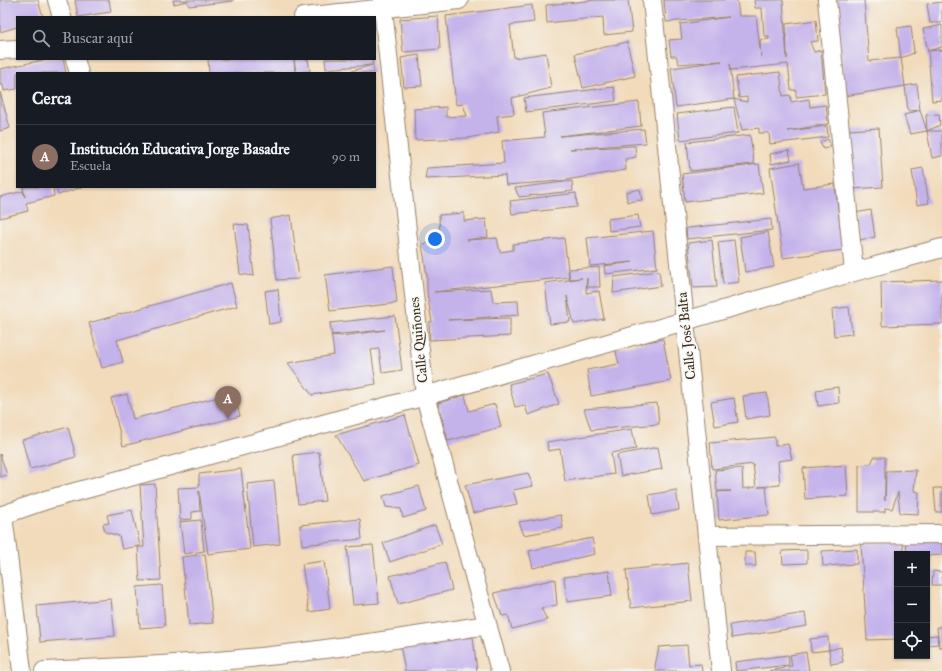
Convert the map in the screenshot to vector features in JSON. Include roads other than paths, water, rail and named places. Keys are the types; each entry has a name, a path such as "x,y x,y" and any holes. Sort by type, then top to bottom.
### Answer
{"street":[{"path":"58,0 62,16"},
{"path":"309,16 382,4 459,0"},
{"name":"Calle José Balta","path":"652,0 706,536 722,671"},
{"path":"827,0 854,272"},
{"name":"Calle Quiñones","path":"382,4 425,396 500,671"},
{"path":"0,50 16,48"},
{"path":"75,60 79,72"},
{"path":"22,671 2,515 46,500 425,396 942,248"},
{"path":"706,536 942,534"},
{"path":"44,671 150,666 250,658 487,625"}],"place":[{"name":"Institución Educativa Jorge Basadre","path":"228,419"}]}
